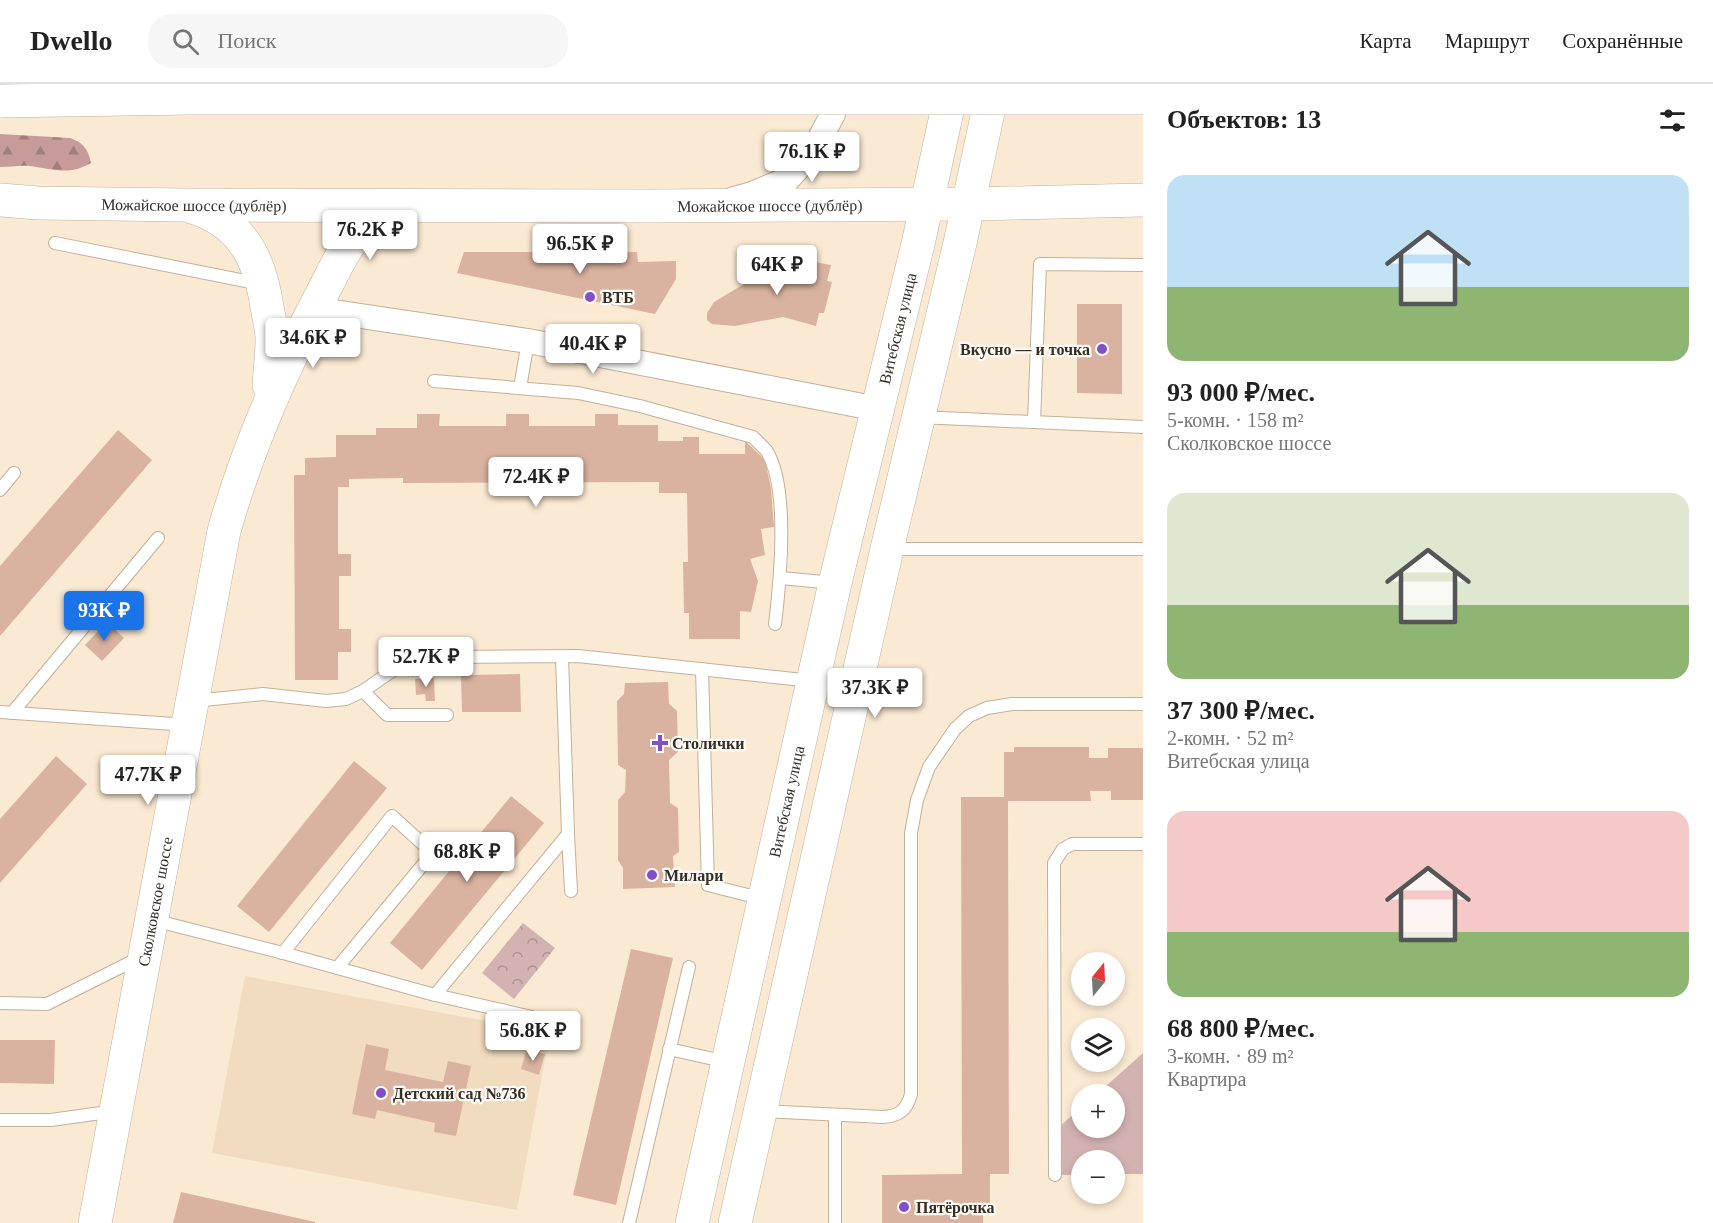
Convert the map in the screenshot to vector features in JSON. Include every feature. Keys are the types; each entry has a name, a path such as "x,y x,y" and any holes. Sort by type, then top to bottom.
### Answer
{"main road":[{"name":"Витебская улица","path":"692,1223 813,681 927,204 953,84"},
{"path":"735,1223 887,549 969,204 994,84"},
{"path":"0,101 189,98 1143,98"},
{"name":"Можайское шоссе (дублёр)","path":"0,200 38,203 185,205 709,206 1143,200"},
{"path":"0,210 38,203"},
{"name":"Сколковское шоссе","path":"185,205 204,211 228,224 245,242 264,285 272,338 267,408"},
{"name":"Сколковское шоссе","path":"94,1223 224,531 236,489 267,408 342,256 363,229 387,215 422,205"}],"street":[{"path":"709,206 752,194 788,179 813,151 833,114 837,84"},
{"path":"314,309 528,341 878,409"}],"lane":[{"path":"55,243 264,285"},
{"path":"1034,422 1040,264 1143,265"},
{"path":"520,388 528,341"},
{"path":"434,381 578,393 640,406 753,437 766,450 774,469 782,530 781,578 775,624"},
{"path":"918,417 1143,427"},
{"path":"0,490 14,473"},
{"path":"6,712 158,538"},
{"path":"887,549 1143,549"},
{"path":"781,578 836,583"},
{"path":"6,712 191,713 263,694 326,701 346,699 363,692 402,664 451,657 578,656 813,681"},
{"path":"562,657 571,891"},
{"path":"702,669 708,885 764,899"},
{"path":"363,692 387,715 447,715"},
{"path":"761,1111 894,1116 903,1112 909,1104 911,1094 912,826 917,801 929,767 955,729 969,716 987,708 1012,704 1143,704"},
{"path":"283,952 392,816 426,847 429,853 426,861 338,968"},
{"path":"435,995 568,834"},
{"path":"1055,1175 1054,863 1063,849 1072,844 1143,844"},
{"path":"152,920 283,952 435,995 532,1017"},
{"path":"0,1003 47,1004 145,955"},
{"path":"629,1223 689,967"},
{"path":"669,1049 728,1062"},
{"path":"0,1120 51,1120 116,1111"},
{"path":"835,1115 835,1223"}],"shaded area":[{"name":"Детский сад №736","path":"245,976 550,1033 517,1210 212,1153"}],"green space":[{"path":"0,134 70,138 85,147 91,163 68,170 26,166 0,167"},
{"path":"523,923 555,948 514,999 482,973"},
{"path":"1143,1053 1143,1174 1125,1174 1125,1150 1071,1150 1071,1175 1055,1175 1055,1131 1071,1116 1071,1138 1125,1138 1125,1084 1108,1084 1122,1072 1125,1072 1125,1069"}],"building":[{"path":"464,252 637,252 638,262 676,261 676,279 655,314 457,273"},
{"path":"789,257 831,265 827,281 832,282 824,313 819,313 816,326 783,317 735,326 712,324 707,320 707,313 714,302"},
{"path":"1077,304 1122,304 1122,394 1077,393"},
{"path":"417,414 440,414 439,426 506,426 506,414 529,414 529,426 595,426 595,414 618,414 618,425 658,425 658,441 683,441 683,437 699,437 699,454 745,454 745,441 765,460 771,488 774,527 761,529 765,555 750,559 758,581 751,612 740,611 740,639 689,639 689,613 684,613 683,562 688,562 687,493 659,493 659,482 403,483 403,478 349,479 349,487 338,487 338,554 351,554 351,576 339,576 339,629 351,629 351,652 338,652 338,680 295,680 294,475 305,475 305,458 336,457 336,435 376,435 376,428 417,428"},
{"path":"118,430 152,460 0,636 0,566"},
{"path":"107,622 124,638 102,661 85,645"},
{"path":"520,674 521,712 462,712 461,675"},
{"path":"434,678 435,701 426,701 425,694 416,695 415,679"},
{"path":"668,682 669,704 677,711 678,752 669,760 670,803 678,808 679,852 673,856 675,887 623,889 623,868 618,860 618,800 625,792 626,770 618,765 617,701 624,694 625,683"},
{"path":"1014,747 1089,747 1089,758 1108,758 1108,748 1143,748 1143,800 1111,800 1111,791 1090,791 1091,801 1008,801 1009,1174 990,1174 990,1205 983,1205 983,1223 882,1223 882,1175 962,1174 961,797 1004,797 1004,752 1014,752"},
{"path":"56,756 87,784 0,883 0,819"},
{"path":"354,761 387,788 269,932 237,906"},
{"path":"511,796 544,823 422,970 390,943"},
{"path":"631,949 673,958 616,1205 573,1195"},
{"path":"0,1040 55,1040 54,1084 0,1083"},
{"path":"366,1044 389,1049 385,1070 443,1082 448,1061 471,1066 456,1136 434,1132 435,1123 377,1110 375,1119 352,1114"},
{"path":"527,1049 545,1054 539,1075 521,1069"},
{"path":"181,1192 315,1222 315,1223 173,1223"}],"place":[{"name":"ВТБ","path":"590,297"},
{"name":"Вкусно — и точка","path":"1102,349"},
{"name":"Столички","path":"660,743"},
{"name":"Милари","path":"652,875"},
{"name":"Детский сад №736","path":"381,1093"},
{"name":"Пятёрочка","path":"904,1207"}]}
